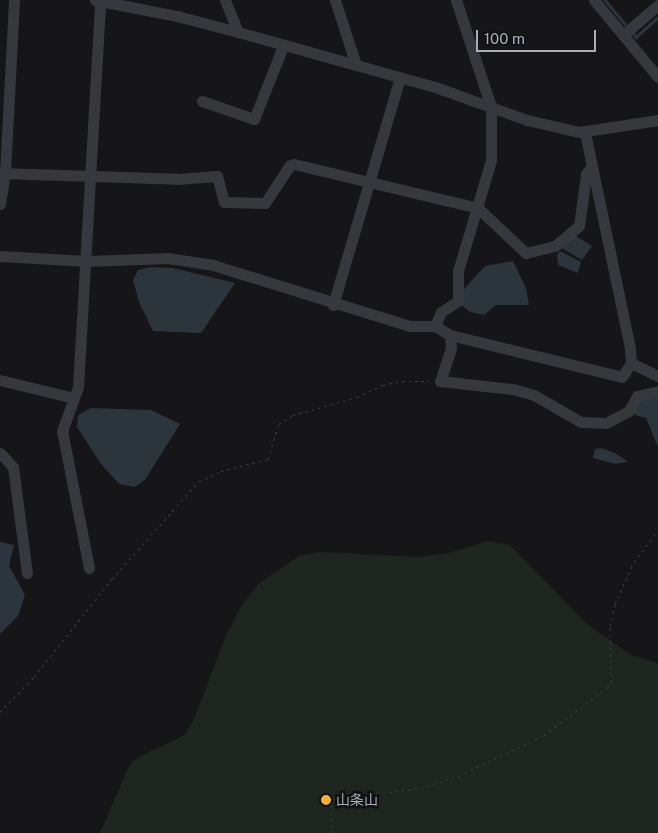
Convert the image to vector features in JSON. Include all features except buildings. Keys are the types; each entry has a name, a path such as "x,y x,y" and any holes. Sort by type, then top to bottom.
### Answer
{"street":[{"path":"0,204 14,0"},
{"path":"89,568 62,431 78,388 92,176 98,0 238,32 356,65 527,120 585,132 658,120"},
{"path":"225,0 238,32"},
{"path":"335,0 356,65"},
{"path":"435,326 441,312 458,301 458,271 491,160 491,107 456,0"},
{"path":"594,0 658,77"},
{"path":"623,35 658,5"},
{"path":"202,101 254,119 283,46"},
{"path":"332,305 370,184 400,78"},
{"path":"0,256 85,261 168,258 213,265 332,305 410,326 435,326 450,335 610,372 621,378 631,363 590,167 585,132"},
{"path":"3,173 177,179 217,176 224,202 265,203 290,165 294,164 370,184 478,208 526,253 555,246 579,226 586,174 590,167"},
{"path":"450,335 451,348 440,381 513,389 534,395 581,422 606,423 629,411 637,396 658,390"},
{"path":"631,363 658,376"},
{"path":"0,380 74,398"},
{"path":"0,453 13,467 27,573"}],"path":[{"path":"0,712 34,677 112,578 199,481 221,471 268,459 279,424 293,415 402,381 440,381"},
{"path":"332,833 331,800 421,788 459,776 544,735 607,688 611,682 610,626 615,604 634,562 658,530"}],"shaded area":[{"path":"573,234 592,246 582,260 558,246"},
{"path":"560,251 581,262 578,273 558,265 557,255"},
{"path":"513,261 526,288 529,305 496,305 484,315 470,312 460,304 464,289 485,266"},
{"path":"151,267 173,268 235,283 201,333 153,331 139,302 133,280 138,270"},
{"path":"658,396 658,447 646,418 635,415 633,407 635,402"},
{"path":"91,408 151,410 180,424 145,480 135,487 119,484 101,464 77,427 78,415"},
{"path":"601,448 615,453 628,462 615,464 593,458 595,449"},
{"path":"487,541 510,545 587,624 631,655 658,663 658,833 100,833 129,766 137,758 185,735 194,719 227,633 242,605 258,584 299,556 319,552 418,557 450,553"},
{"path":"0,542 14,545 9,566 25,595 18,616 0,634"}],"waterway":[{"path":"605,0 625,24"},
{"path":"634,34 636,37 658,17"}],"place":[{"name":"山条山","path":"326,800"}]}
